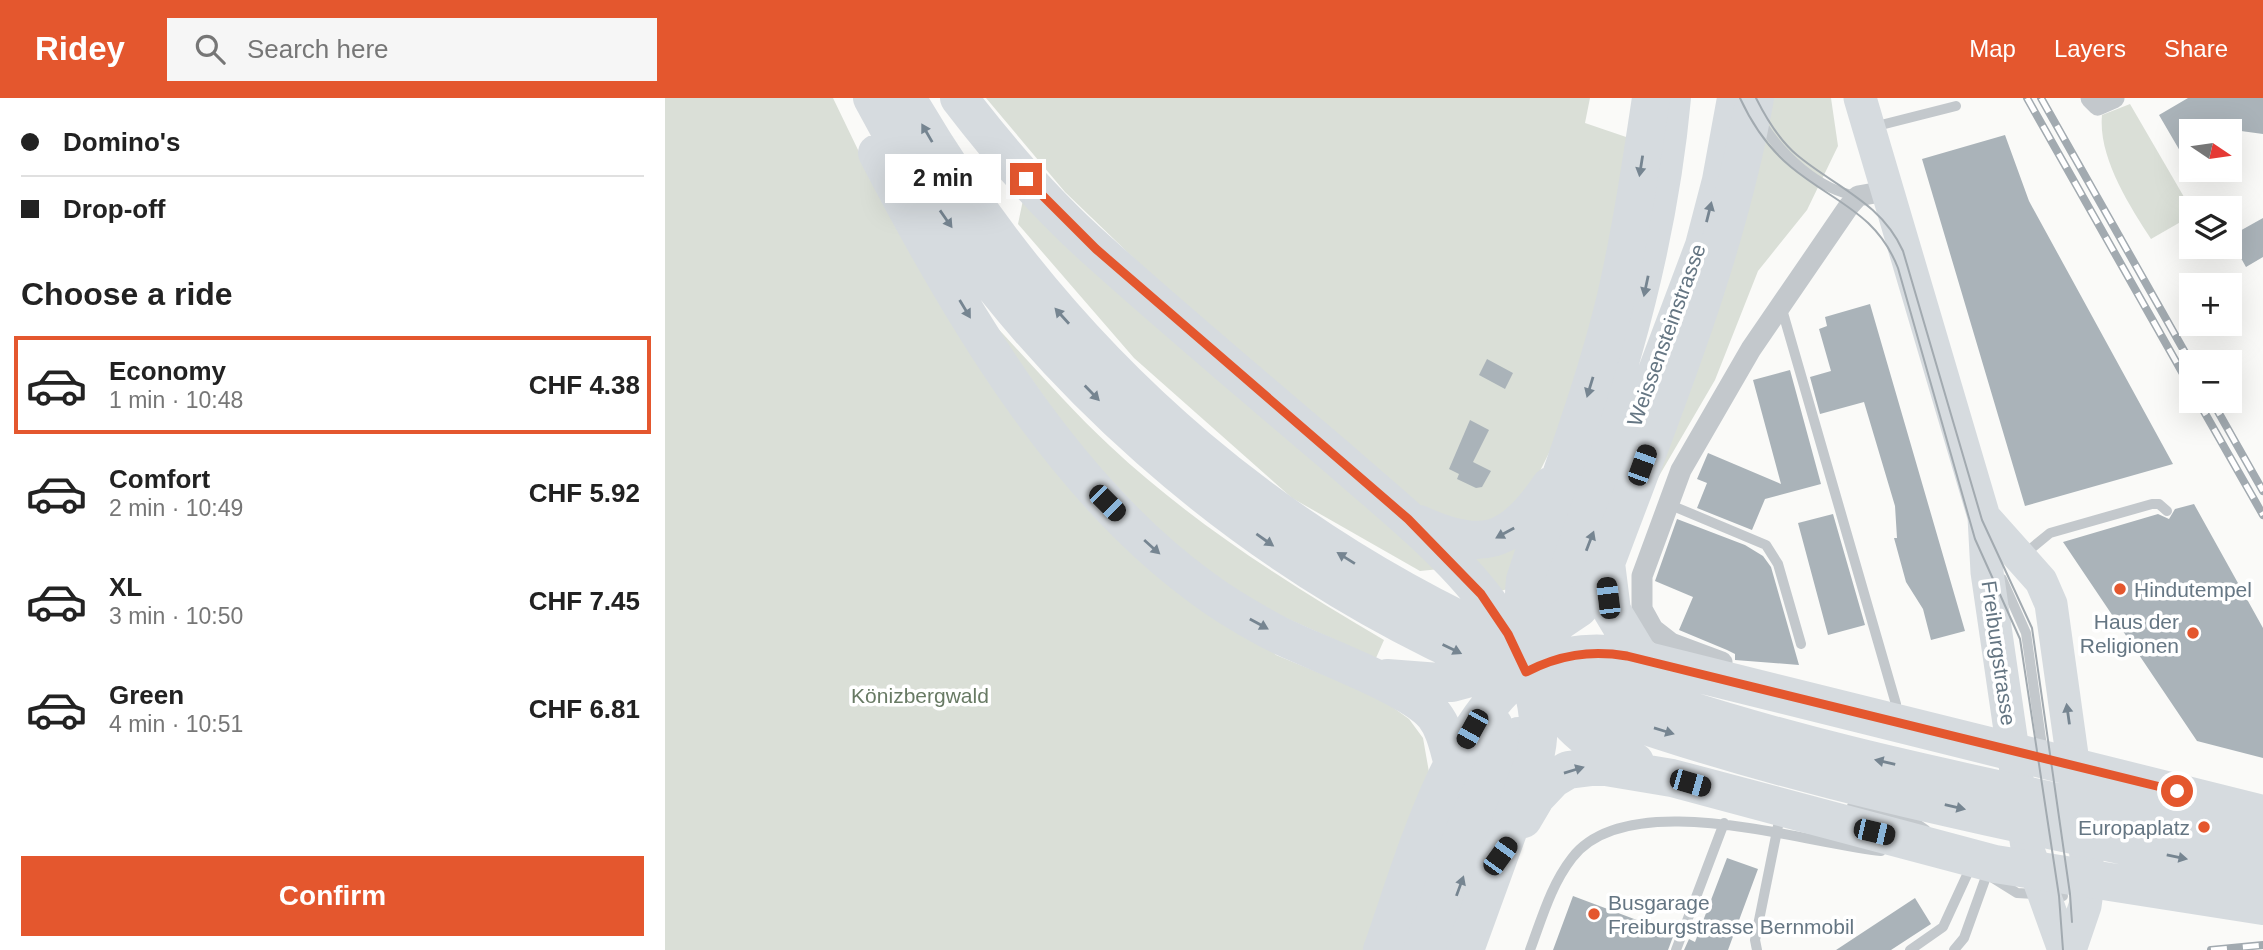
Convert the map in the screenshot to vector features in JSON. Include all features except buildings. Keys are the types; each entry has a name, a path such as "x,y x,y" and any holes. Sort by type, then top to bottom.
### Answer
{"highway":[{"path":"850,98 906,209 969,317 1063,451 1107,503 1169,562 1230,607 1279,635 1414,699 1433,713 1443,729 1453,764"},
{"path":"872,98 906,158 981,268 1025,321 1107,409 1194,487 1324,579 1711,716 1842,752 2263,846"},
{"path":"907,98 961,186 1007,250 1054,308 1125,384 1210,461 1312,536 1398,605 1527,683 1692,740 1834,780 2263,875"},
{"path":"959,98 1043,198 1096,249 1408,519 1481,594 1528,657 1556,704 1576,729 1594,744 1672,778"},
{"path":"1465,950 1537,749 1537,707 1528,657 1523,598 1525,580 1565,464 1616,299 1631,226 1651,98"},
{"path":"1382,950 1453,764 1484,712 1515,678 1528,657 1579,608 1595,587 1606,562 1717,258 1743,162 1755,98"},
{"path":"1408,519 1457,540 1476,542 1493,539 1526,518 1565,464"},
{"path":"1606,562 1612,611 1641,659"},
{"path":"1371,677 1452,683 1528,657 1596,652 1705,666 2263,814"},
{"path":"1500,856 1543,787 1568,770 1600,766 1672,778 1994,864 2263,906"}],"main road":[{"name":"Weissensteinstrasse","path":"1676,98 1668,177 1626,363 1591,472 1555,600 1700,245 1717,180 1732,98"},
{"name":"Freiburgstrasse","path":"1864,113 1872,194 1984,517 2000,598 2027,847 2058,904 2067,950"},
{"name":"Freiburgstrasse","path":"1984,517 2028,567 2051,604 2059,643 2088,857 2085,906 2067,950"},
{"path":"2000,598 2022,579 2028,567"},
{"path":"1411,950 1507,727 1436,950"}],"street":[{"path":"2091,98 2098,105 2114,98"},
{"path":"1705,666 1653,629 1641,609 1642,576 1681,470 1751,349 1781,306 1872,194"}],"lane":[{"path":"1748,98 1778,144 1803,169 1823,183 1872,194"},
{"path":"1864,113 1955,106"},
{"path":"1781,306 1896,704"},
{"path":"1668,504 1766,545 1779,564 1801,644"},
{"path":"2028,567 2050,533 2152,505 2159,505 2167,511"},
{"name":"Freiburgstrasse","path":"2000,598 2026,633 2046,771"},
{"path":"2048,784 2052,811"},
{"path":"1757,950 1755,940 1780,820 1783,812 1796,800"},
{"path":"1839,803 1916,823 1950,850 2017,893 2058,904"},
{"path":"1530,950 1552,890 1574,856 1607,830 1647,824 1724,823 1759,828 1839,847 1884,852 1950,850"},
{"path":"1677,950 1724,823"},
{"path":"2054,824 2057,844"},
{"name":"Freiburgstrasse","path":"2058,904 2059,862"},
{"path":"1910,950 1943,927 1972,864"},
{"path":"1954,950 1964,938 1987,874"}],"green space":[{"name":"Könizbergwald","path":"665,98 833,98 873,181 950,315 1276,655 1380,698 1409,719 1423,738 1429,772 1368,950 665,950"},
{"path":"986,98 1590,98 1585,123 1632,139 1609,270 1569,413 1516,519 1463,531 1394,492 1199,321 1065,192"},
{"path":"1772,98 1831,98 1838,146 1807,210 1758,271 1715,380 1652,488"},
{"path":"2130,104 2183,196 2179,196 2179,223 2151,239 2133,211 2110,164 2102,131 2102,115"},
{"path":"1023,200 1440,569 1420,571 1292,498 1134,358 1018,224"},
{"path":"988,318 1094,431 1141,474 1207,526 1276,574 1384,640 1376,658 1245,600 1115,497"},
{"path":"1526,531 1512,588 1496,592 1455,553"}],"tram line":[{"path":"1740,98 1755,126 1775,152 1791,167 1866,221 1889,249 1898,268 1975,539 2020,639 2059,896 2063,950"},
{"path":"1756,98 1784,143 1870,208 1894,234 1903,251 1982,520 2032,628 2072,922"}],"railway":[{"path":"2027,98 2179,367"},
{"path":"2041,98 2184,350"},
{"path":"2205,413 2263,515"},
{"path":"2219,413 2263,491"},
{"path":"2211,950 2263,945"}],"place":[{"name":"Hindutempel","path":"2120,589"},
{"name":"Haus der Religionen","path":"2193,633"},
{"name":"Europaplatz","path":"2204,827"},
{"name":"Busgarage Freiburgstrasse Bernmobil","path":"1594,914"}],"route":[{"path":"1026,179 1096,249 1408,519 1495,612 1526,672 1569,655 1596,652 1627,656 2177,791"}]}
